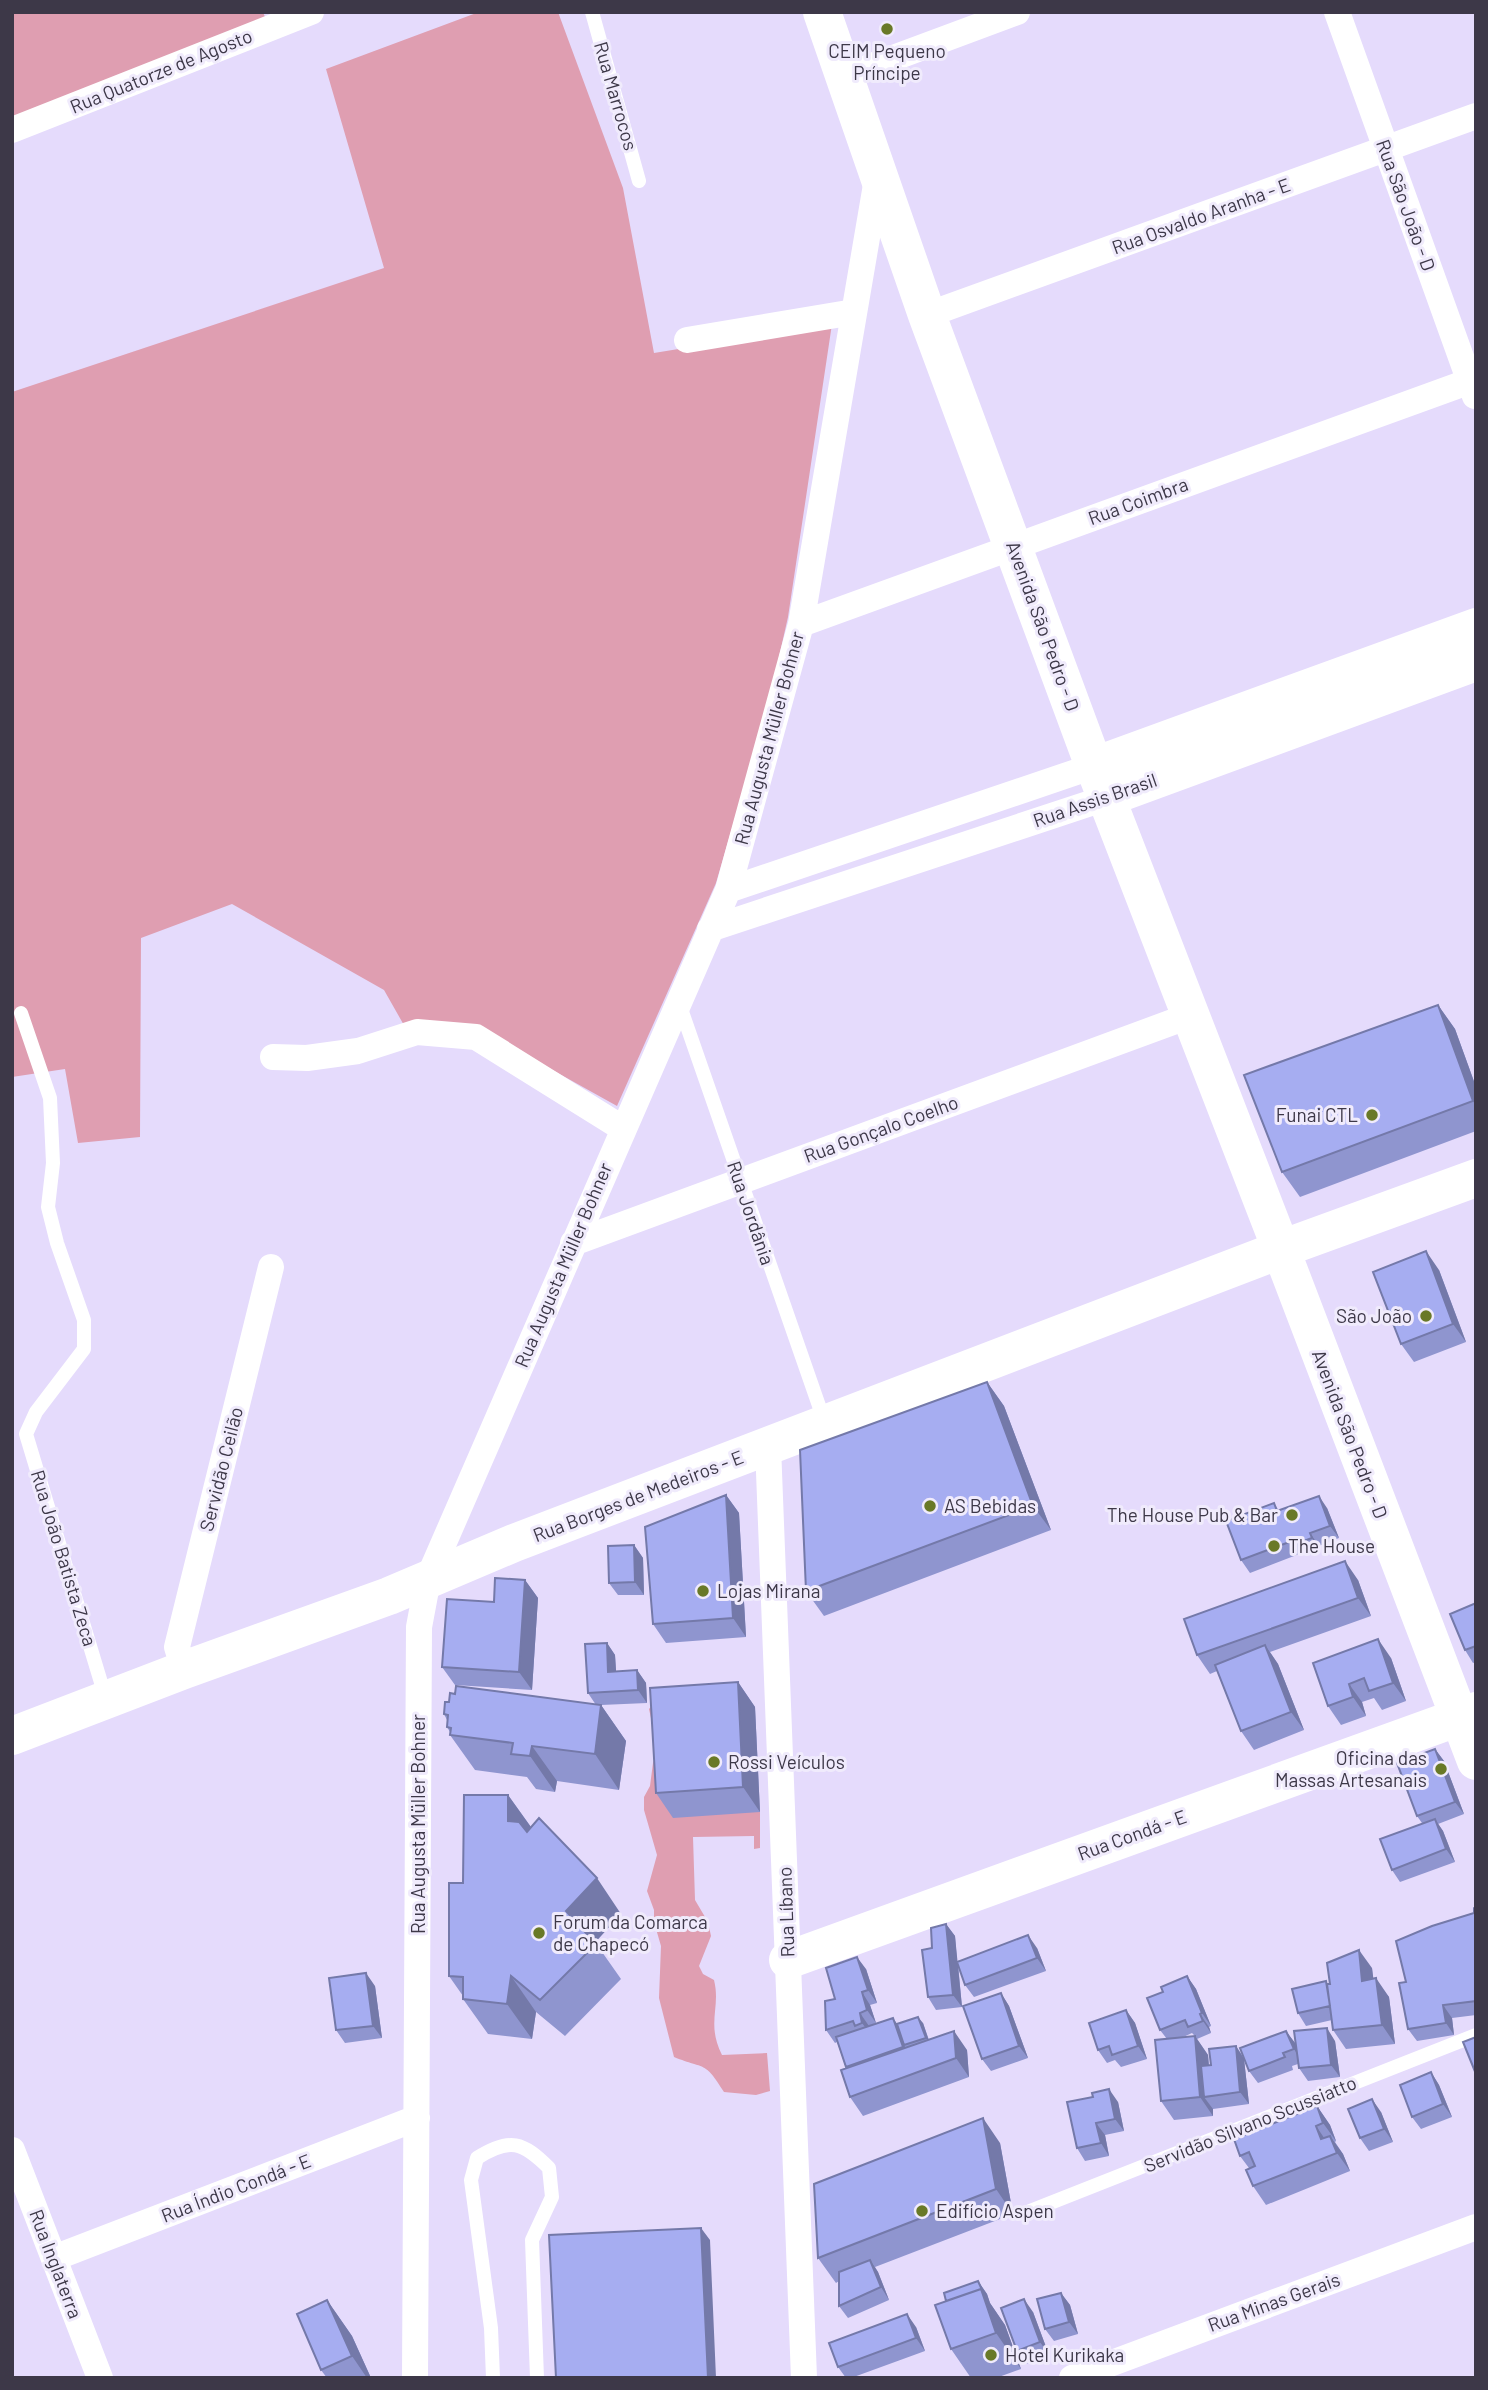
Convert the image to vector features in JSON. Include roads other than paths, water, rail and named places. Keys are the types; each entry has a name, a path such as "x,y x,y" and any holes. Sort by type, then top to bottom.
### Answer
{"street":[{"name":"Rua Quatorze de Agosto","path":"12,130 311,12"},
{"name":"Avenida São Pedro - D","path":"822,12 927,316 1100,782 1279,1250 1467,1714 1476,1761"},
{"path":"845,76 1017,12"},
{"name":"Rua São João - D","path":"1337,12 1474,386"},
{"name":"Rua Osvaldo Aranha - E","path":"927,316 1476,116"},
{"name":"Rua Augusta Müller Bohner","path":"415,2378 419,1627 428,1579 622,1128 728,890 801,624 878,174"},
{"path":"687,340 854,312"},
{"name":"Rua Coimbra","path":"801,624 1474,386"},
{"name":"Rua Assis Brasil","path":"710,929 1332,697 1476,627"},
{"name":"Rua Assis Brasil","path":"1332,697 1476,662"},
{"name":"Rua Assis Brasil","path":"728,890 1100,782"},
{"name":"Rua Gonçalo Coelho","path":"573,1243 1189,1016"},
{"path":"273,1057 307,1058 358,1051 417,1032 476,1037 622,1128"},
{"name":"Rua Borges de Medeiros - E","path":"12,1736 389,1596 768,1446 1279,1250 1476,1178"},
{"name":"Servidão Ceilão","path":"184,1670 177,1647 271,1267"},
{"name":"Rua Líbano","path":"768,1446 804,2378"},
{"name":"Rua Condá - E","path":"788,1960 1467,1714"},
{"name":"Rua Índio Condá - E","path":"54,2258 416,2118"},
{"name":"Rua Inglaterra","path":"12,2150 100,2378"},
{"name":"Rua Minas Gerais","path":"1072,2378 1476,2227"}],"lane":[{"name":"Rua Marrocos","path":"592,12 639,181"},
{"name":"Rua Jordânia","path":"678,1001 826,1424"},
{"name":"Rua João Batista Zeca","path":"20,1013 51,1098 53,1163 48,1207 84,1320 84,1349 36,1412 26,1434 107,1700"},
{"name":"Servidão Silvano Scussiatto","path":"1025,2213 1476,2035"},
{"path":"494,2378 492,2328 471,2180 477,2158 495,2146 515,2145 532,2151 549,2168 552,2197 532,2240 537,2378"}],"place":[{"name":"CEIM Pequeno Príncipe","path":"887,29"},
{"name":"Funai CTL","path":"1372,1115"},
{"name":"São João","path":"1426,1316"},
{"name":"AS Bebidas","path":"930,1506"},
{"name":"The House Pub & Bar","path":"1292,1515"},
{"name":"The House","path":"1274,1546"},
{"name":"Lojas Mirana","path":"703,1591"},
{"name":"Rossi Veículos","path":"714,1762"},
{"name":"Oficina das Massas Artesanais","path":"1441,1769"},
{"name":"Forum da Comarca de Chapecó","path":"539,1933"},
{"name":"Edifício Aspen","path":"922,2211"},
{"name":"Hotel Kurikaka","path":"991,2355"}]}
